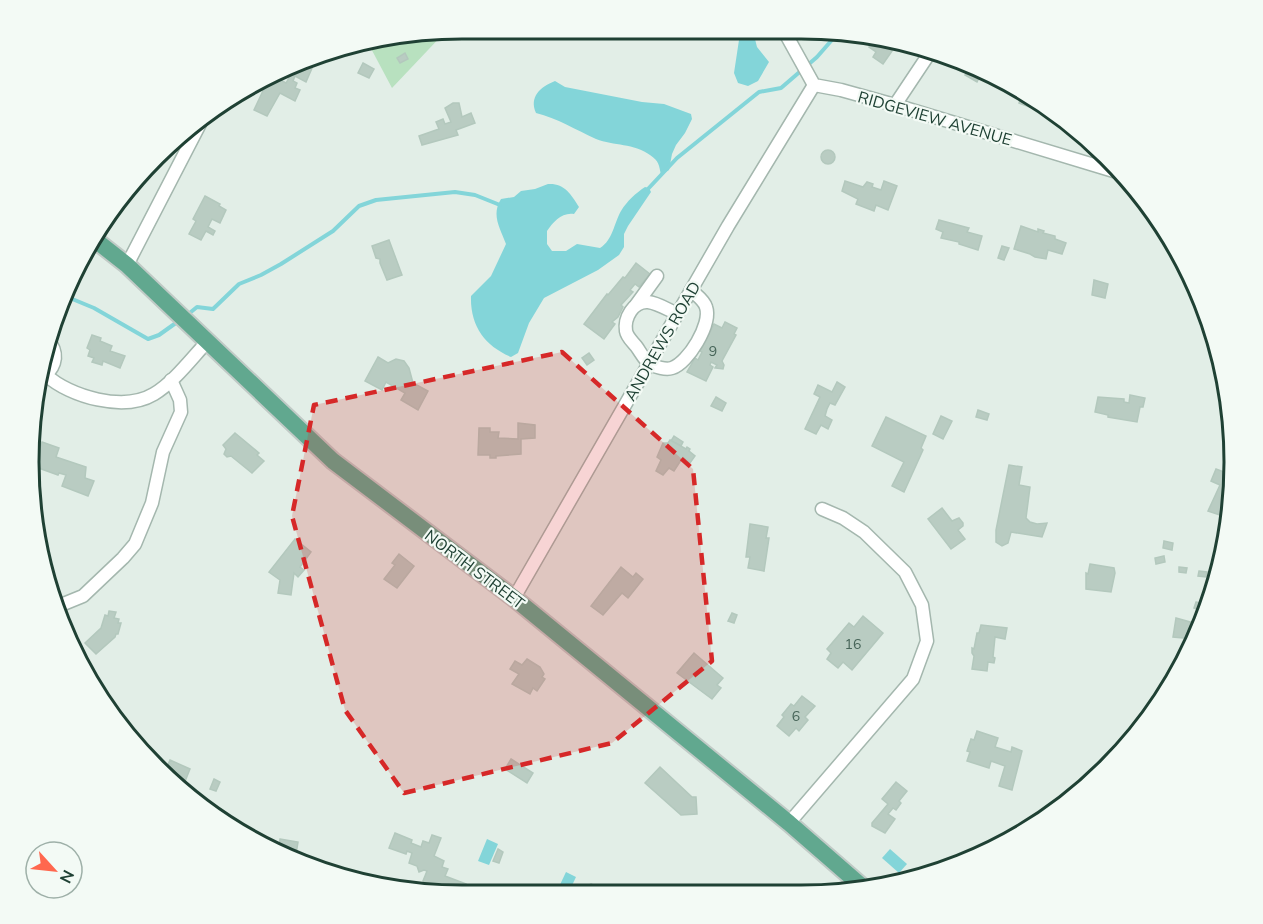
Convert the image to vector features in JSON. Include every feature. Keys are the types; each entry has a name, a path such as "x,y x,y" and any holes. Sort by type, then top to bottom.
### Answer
{"main road":[{"name":"NORTH STREET","path":"100,243 333,461 513,598 789,823 856,881"}],"street":[{"path":"789,39 811,80"},
{"path":"895,105 926,58"},
{"name":"RIDGEVIEW AVENUE","path":"811,80 1105,168"},
{"name":"ANDREWS ROAD","path":"513,598 811,80"},
{"path":"126,265 187,140"},
{"path":"657,276 630,311 626,328 628,336 649,363 672,368 686,359 693,348 706,322 707,312 703,301 691,290"},
{"path":"636,305 646,302 678,314"},
{"path":"47,378 83,396 106,401 149,396 171,380 207,342"},
{"path":"49,369 55,362 54,351"},
{"path":"63,604 83,596 135,544 152,503 163,452 181,412 180,400 171,380"},
{"path":"789,823 913,679 927,641 922,605 904,572 864,532 843,518 822,509"}],"highlighted area":[{"path":"562,352 693,469 712,661 612,743 404,793 345,710 292,516 314,405"}],"green space":[{"path":"438,40 392,88 371,49"}],"water":[{"path":"740,39 755,39 757,47 769,62 758,81 748,86 738,83 734,73"},
{"path":"555,81 565,87 664,104 691,114 692,119 672,154 669,170 661,175 657,161 644,151 596,139 559,121 536,113 534,102 537,93"},
{"path":"548,184 563,187 579,207 574,214 558,218 547,231 547,244 552,251 566,251 577,244 600,248 608,241 621,211 629,201 645,187 651,192 628,226 624,234 624,247 619,255 598,270 544,298 529,323 518,353 511,357 494,347 481,334 473,317 471,296 491,276 506,244 497,216 501,199 514,197 521,191"},
{"path":"487,839 498,844 489,865 478,861"},
{"path":"890,849 907,864 899,873 882,858"},
{"path":"566,872 576,877 572,885 560,885"}],"building":[{"path":"870,45 884,47 892,49 892,51 883,64 873,57 876,52 869,47"},
{"path":"405,53 408,59 400,63 397,58"},
{"path":"363,63 374,69 369,78 358,73"},
{"path":"313,66 306,82 295,76 293,81 297,83 295,88 300,90 295,101 280,93 267,116 254,110 264,89 281,80 286,83 290,76"},
{"path":"967,73 979,79 977,82 965,75"},
{"path":"453,103 459,103 462,117 471,113 475,123 456,130 458,135 422,145 419,136 439,129 436,122 443,119 445,124 451,122 445,108"},
{"path":"825,150 831,150 835,157 831,164 825,164 821,160 821,154"},
{"path":"845,181 863,187 867,182 873,184 872,187 881,190 884,181 897,186 888,210 876,205 874,211 856,204 858,199 842,191"},
{"path":"205,196 226,210 220,223 212,219 208,227 215,231 213,235 206,231 201,240 189,234 196,221 193,219"},
{"path":"939,220 969,228 967,232 982,236 978,250 941,238 943,232 936,229"},
{"path":"1021,226 1038,232 1038,229 1044,231 1043,233 1055,236 1055,239 1066,243 1062,254 1048,250 1046,259 1014,249"},
{"path":"389,240 402,275 387,280 380,259 376,258 372,246"},
{"path":"1002,246 1009,248 1004,260 998,258"},
{"path":"636,263 650,274 639,287 635,284 630,290 633,292 621,305 623,307 618,317 612,322 615,324 604,339 584,324 607,294 623,277 625,278"},
{"path":"1094,280 1108,284 1105,298 1092,295"},
{"path":"725,322 737,328 734,334 736,335 722,361 723,369 715,368 717,365 711,362 710,365 713,367 706,381 687,372 695,358 698,360 702,352 700,351 714,324 722,328"},
{"path":"92,335 112,346 110,351 125,356 120,368 103,361 102,365 92,362 94,358 88,356 90,350 87,348"},
{"path":"589,353 594,360 587,365 582,358"},
{"path":"378,357 388,363 396,359 404,361 409,368 413,383 428,391 418,410 401,400 405,393 386,382 382,390 365,381"},
{"path":"837,382 845,387 835,405 830,403 827,409 825,416 832,420 828,429 821,425 816,434 805,429 820,397 814,394 818,385 832,392"},
{"path":"1130,395 1145,398 1143,407 1140,407 1137,422 1108,417 1108,415 1095,412 1098,397 1124,399 1124,402 1129,403"},
{"path":"716,397 726,403 722,411 711,406"},
{"path":"978,410 989,414 987,420 976,417"},
{"path":"941,416 952,421 943,439 933,434"},
{"path":"886,417 926,436 921,448 923,450 904,492 892,486 904,462 872,446"},
{"path":"518,423 535,425 535,438 521,439 521,454 496,456 496,458 490,458 490,455 478,455 479,428 490,428 490,432 499,432 498,438 518,439"},
{"path":"235,433 259,453 257,455 264,461 252,473 231,456 227,457 224,454 226,449 223,445"},
{"path":"674,436 683,442 681,446 671,441"},
{"path":"670,440 686,449 687,447 695,456 690,463 683,457 674,471 669,468 663,475 656,471 661,460 657,457 663,443 668,443"},
{"path":"42,442 59,448 56,457 86,467 85,478 94,481 88,496 62,486 66,475 59,473 58,475 39,468 39,449"},
{"path":"1009,465 1022,467 1019,485 1030,487 1026,518 1037,524 1047,523 1042,537 1011,532 1008,543 1002,546 996,542 996,530"},
{"path":"1216,469 1224,472 1220,515 1208,511 1220,485 1211,481"},
{"path":"942,508 952,521 959,518 963,523 958,530 965,539 951,549 928,519"},
{"path":"750,524 768,527 766,538 769,538 764,571 748,568 750,557 746,557"},
{"path":"295,539 311,552 300,567 304,570 298,577 294,573 291,595 278,593 280,580 269,572"},
{"path":"1164,541 1173,543 1172,550 1163,548"},
{"path":"399,554 414,566 397,588 384,579 395,565 392,563"},
{"path":"1164,556 1165,562 1156,564 1155,558"},
{"path":"1090,564 1114,568 1111,592 1086,589 1086,573 1088,574"},
{"path":"621,567 633,577 636,573 643,579 628,598 622,593 603,615 591,606"},
{"path":"1179,567 1187,568 1186,573 1179,572"},
{"path":"1199,571 1207,572 1206,577 1198,576"},
{"path":"1196,602 1200,603 1196,614 1197,609 1194,608"},
{"path":"109,611 116,612 114,618 119,619 118,623 121,623 118,634 96,654 85,643 101,628 105,615 108,616"},
{"path":"732,613 737,615 734,623 728,621"},
{"path":"863,616 883,633 852,670 843,662 838,668 827,659 831,653 827,649 849,623 854,627"},
{"path":"1176,618 1193,623 1185,638 1173,637"},
{"path":"981,625 1007,628 1005,639 995,637 994,663 988,662 987,671 972,669 974,656 972,648 974,649"},
{"path":"694,653 723,678 717,685 721,688 712,699 677,673"},
{"path":"527,659 540,667 544,674 542,677 545,679 537,691 533,688 530,694 512,684 519,674 510,669 515,661 522,665"},
{"path":"802,696 815,706 805,717 808,720 799,731 796,728 789,736 777,726 791,704 794,706"},
{"path":"977,731 998,738 995,747 1011,752 1012,747 1022,751 1012,790 999,786 1005,766 991,761 989,768 967,761 971,739 974,740"},
{"path":"511,759 533,773 527,783 505,769"},
{"path":"170,760 190,769 185,782 183,780 168,765"},
{"path":"660,767 692,797 696,797 697,814 681,815 645,783"},
{"path":"214,779 220,782 216,791 210,789"},
{"path":"896,782 907,791 899,801 901,803 896,810 893,808 888,814 895,819 885,833 872,826 872,823 888,804 882,799"},
{"path":"395,833 412,840 411,843 421,847 423,841 429,843 432,835 441,838 434,856 444,861 442,867 448,869 445,876 466,885 424,883 427,871 419,872 417,866 409,863 412,853 407,851 406,854 389,848"},
{"path":"280,839 298,842 296,851 279,843"},
{"path":"498,849 503,852 499,863 493,861"}],"waterway":[{"path":"647,190 677,158 759,92 781,88 817,57 832,40"},
{"path":"186,316 197,307 213,309 239,284 281,264 333,231 359,206 376,200 455,192 475,195 500,205"},
{"path":"72,299 94,308 148,339 159,335 180,320"}]}
